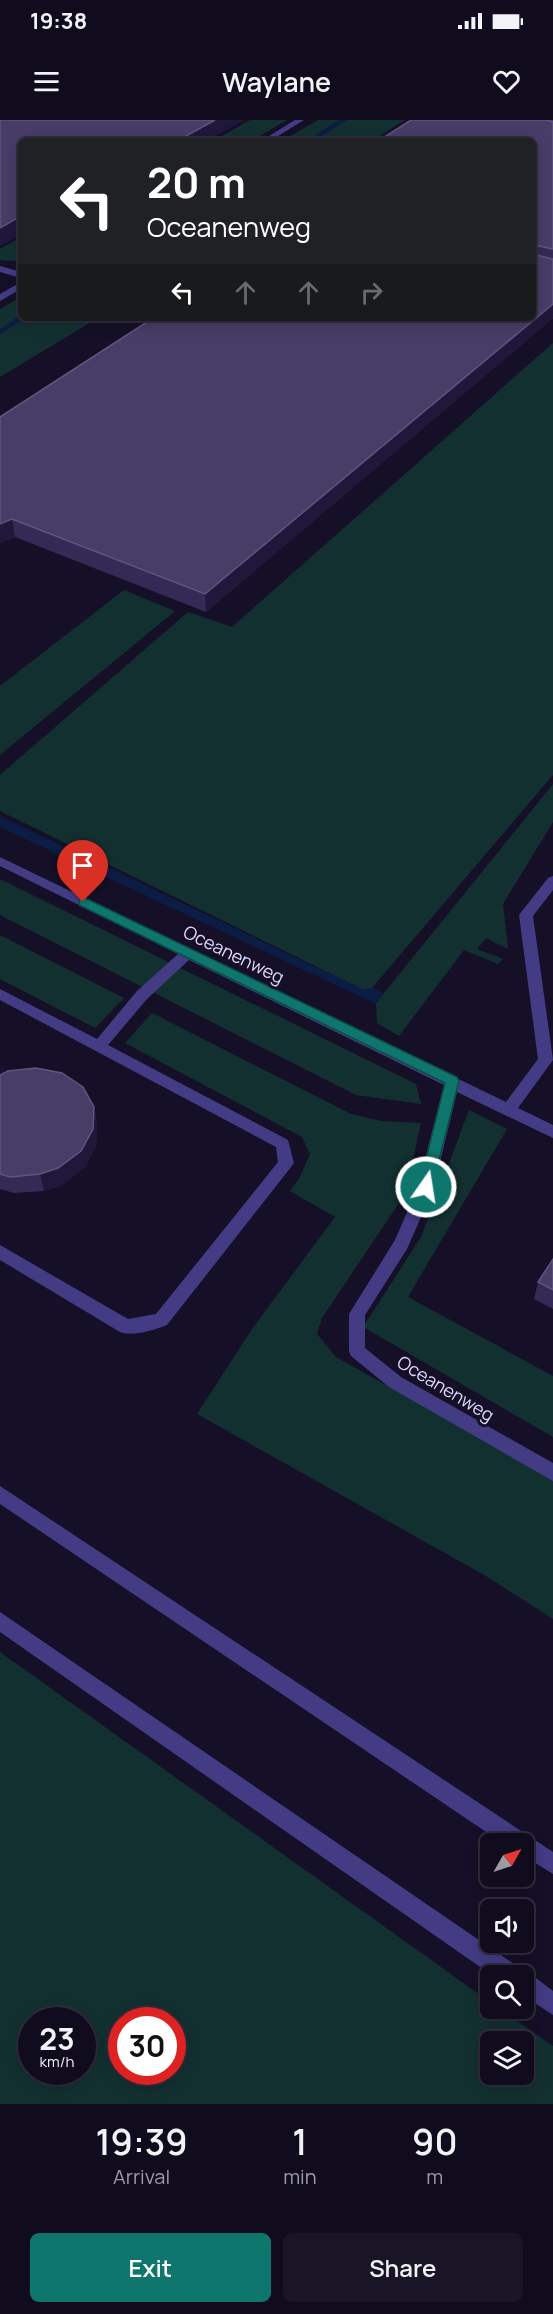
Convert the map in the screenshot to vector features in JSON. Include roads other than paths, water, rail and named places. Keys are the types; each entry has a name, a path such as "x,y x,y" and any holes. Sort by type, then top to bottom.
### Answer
{"street":[{"path":"270,138 300,120"},
{"path":"0,269 18,274"},
{"path":"0,298 18,287"},
{"name":"Oceanenweg","path":"0,861 553,1132"},
{"path":"509,1110 549,1054 526,915 553,881"},
{"path":"99,1046 142,995 188,953"},
{"path":"0,994 283,1144 286,1163 161,1320 126,1327 0,1252"},
{"name":"Oceanenweg","path":"452,1081 426,1187 401,1244 357,1314 357,1351 395,1382 553,1473"},
{"path":"0,1494 507,1833"},
{"path":"0,1621 496,1965"},
{"path":"534,1851 553,1864"},
{"path":"534,1990 553,2004"}],"water":[{"path":"0,816 364,990 372,988 384,993 376,1004 0,827"}],"waterway":[{"path":"314,138 344,120"},
{"path":"0,332 18,321"}]}
